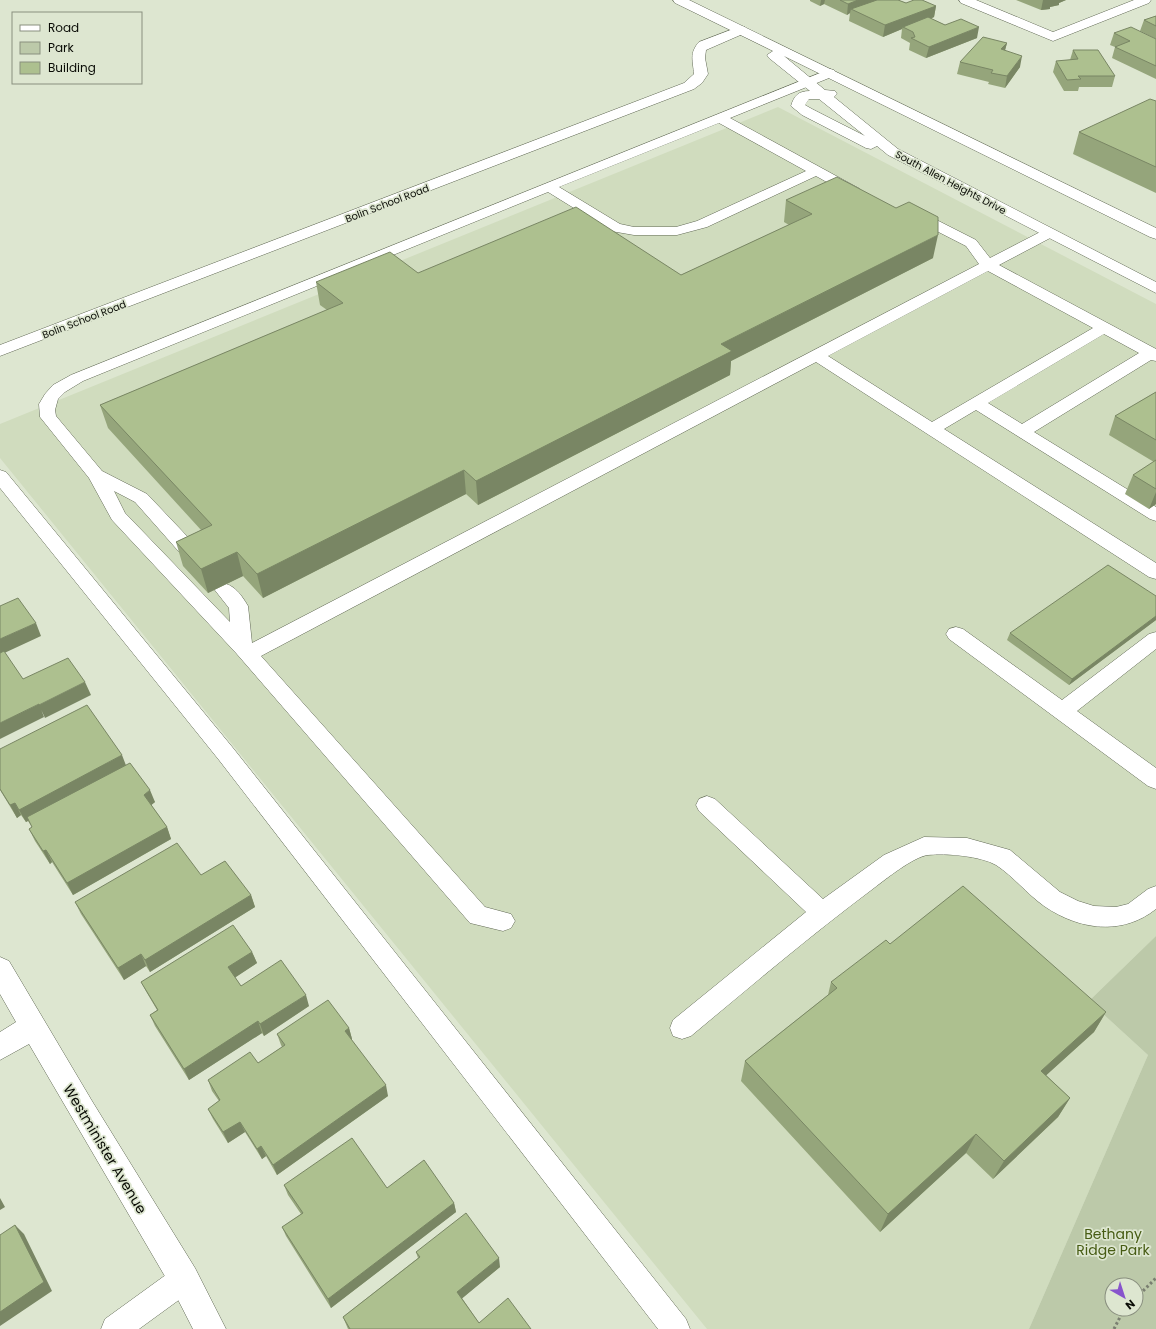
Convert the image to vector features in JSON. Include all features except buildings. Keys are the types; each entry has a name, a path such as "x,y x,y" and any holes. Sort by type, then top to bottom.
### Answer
{"main road":[{"path":"679,0 1012,162 1156,234"},
{"path":"965,0 1053,38 1145,0"},
{"path":"744,31 806,89 822,94 858,99 966,148 1012,162"},
{"name":"Bolin School Road","path":"0,351 689,86 698,80 701,74 696,56 699,49 704,45 744,31"},
{"path":"806,89 798,102 798,106 802,109 874,147 894,152"},
{"name":"South Allen Heights Drive","path":"822,94 894,152 1156,288"},
{"name":"Westminister Avenue","path":"0,969 33,1027 184,1279 210,1329"},
{"path":"0,1047 33,1027"}],"lane":[{"path":"503,921 478,916 246,651 118,516 96,475 48,417 46,409 48,400 54,392 65,384 776,95 806,89 830,73"},
{"path":"720,118 869,199"},
{"path":"549,187 616,228 634,231 671,231 686,230 702,224 817,171"},
{"path":"904,211 911,212 971,243 987,265 1153,354"},
{"path":"246,651 1049,233"},
{"path":"932,429 1104,328"},
{"path":"1023,431 1153,354"},
{"path":"816,355 1156,572"},
{"path":"976,403 1156,515"},
{"path":"96,475 141,498 195,557"},
{"path":"0,476 226,754 676,1329"},
{"path":"223,589 238,606 246,651"},
{"path":"956,634 1156,780"},
{"path":"1062,711 1156,639"},
{"path":"707,805 822,913"},
{"path":"682,1028 822,913 892,862 924,846 967,847 1002,857 1052,899 1072,910 1094,916 1116,917 1135,912 1156,896"},
{"path":"114,1329 184,1279"}],"path":[{"path":"1144,1290 1156,1278"},
{"path":"1114,1329 1120,1317"}],"shaded area":[{"path":"778,107 1156,304 1156,936 1089,1001 1148,1055 1029,1329 707,1329 0,458 0,424"}],"green space":[{"name":"Bethany Ridge Park","path":"1156,936 1156,1329 1029,1329 1148,1055 1089,1001"}]}
